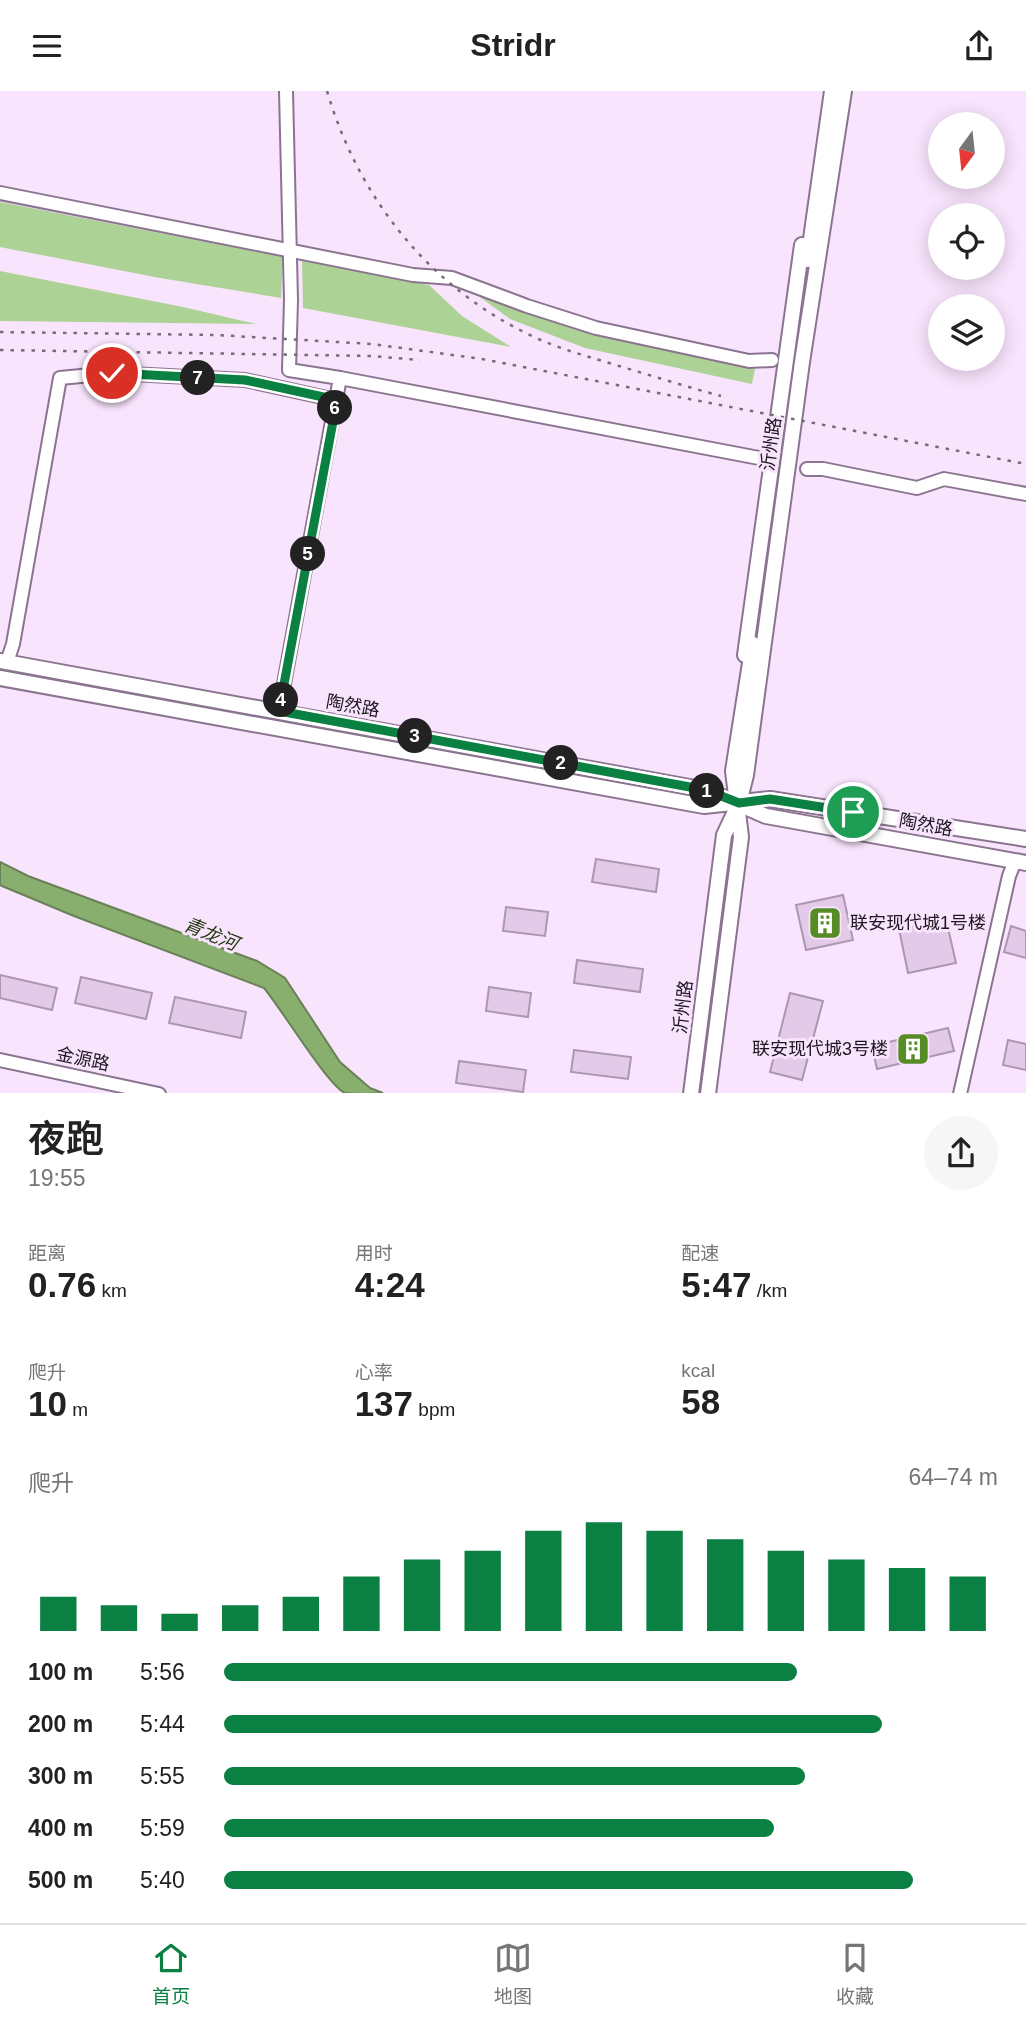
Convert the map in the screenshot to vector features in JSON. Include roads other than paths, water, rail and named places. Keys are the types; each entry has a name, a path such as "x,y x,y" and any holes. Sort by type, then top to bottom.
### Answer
{"main road":[{"path":"749,707 762,691 839,165 832,130 832,91"},
{"path":"749,707 741,681 792,312 816,157 832,130 844,91"},
{"name":"陶然路","path":"3,662 706,790 766,816 1021,862"},
{"name":"陶然路","path":"0,678 704,806 770,799 1026,839"},
{"path":"207,715 255,717 244,705"},
{"name":"沂州路","path":"691,1093 724,835 739,803 746,775 749,707"},
{"path":"311,734 299,723 360,726"},
{"name":"沂州路","path":"708,1093 741,837 739,803"}],"street":[{"path":"286,91 290,251 289,370 759,458"},
{"path":"0,193 413,275 452,278 596,328 749,361 772,360"},
{"path":"3,662 12,644 60,378 112,373 245,380 337,400"},
{"path":"279,711 340,378"},
{"path":"807,469 823,469 917,488 944,479 1026,494"},
{"path":"960,1093 1009,876 1021,862"},
{"name":"金源路","path":"0,1060 154,1093"}],"railway":[{"path":"327,91 341,132 359,171 381,207 436,271 468,298 504,321 552,345 721,396"},
{"path":"0,332 216,335 372,344 482,359 1026,464"},
{"path":"0,350 371,356 420,360"}],"place":[{"name":"联安现代城1号楼","path":"825,923"},
{"name":"联安现代城3号楼","path":"913,1049"}],"water label":[{"name":"青龙河","path":"211,934"}]}
